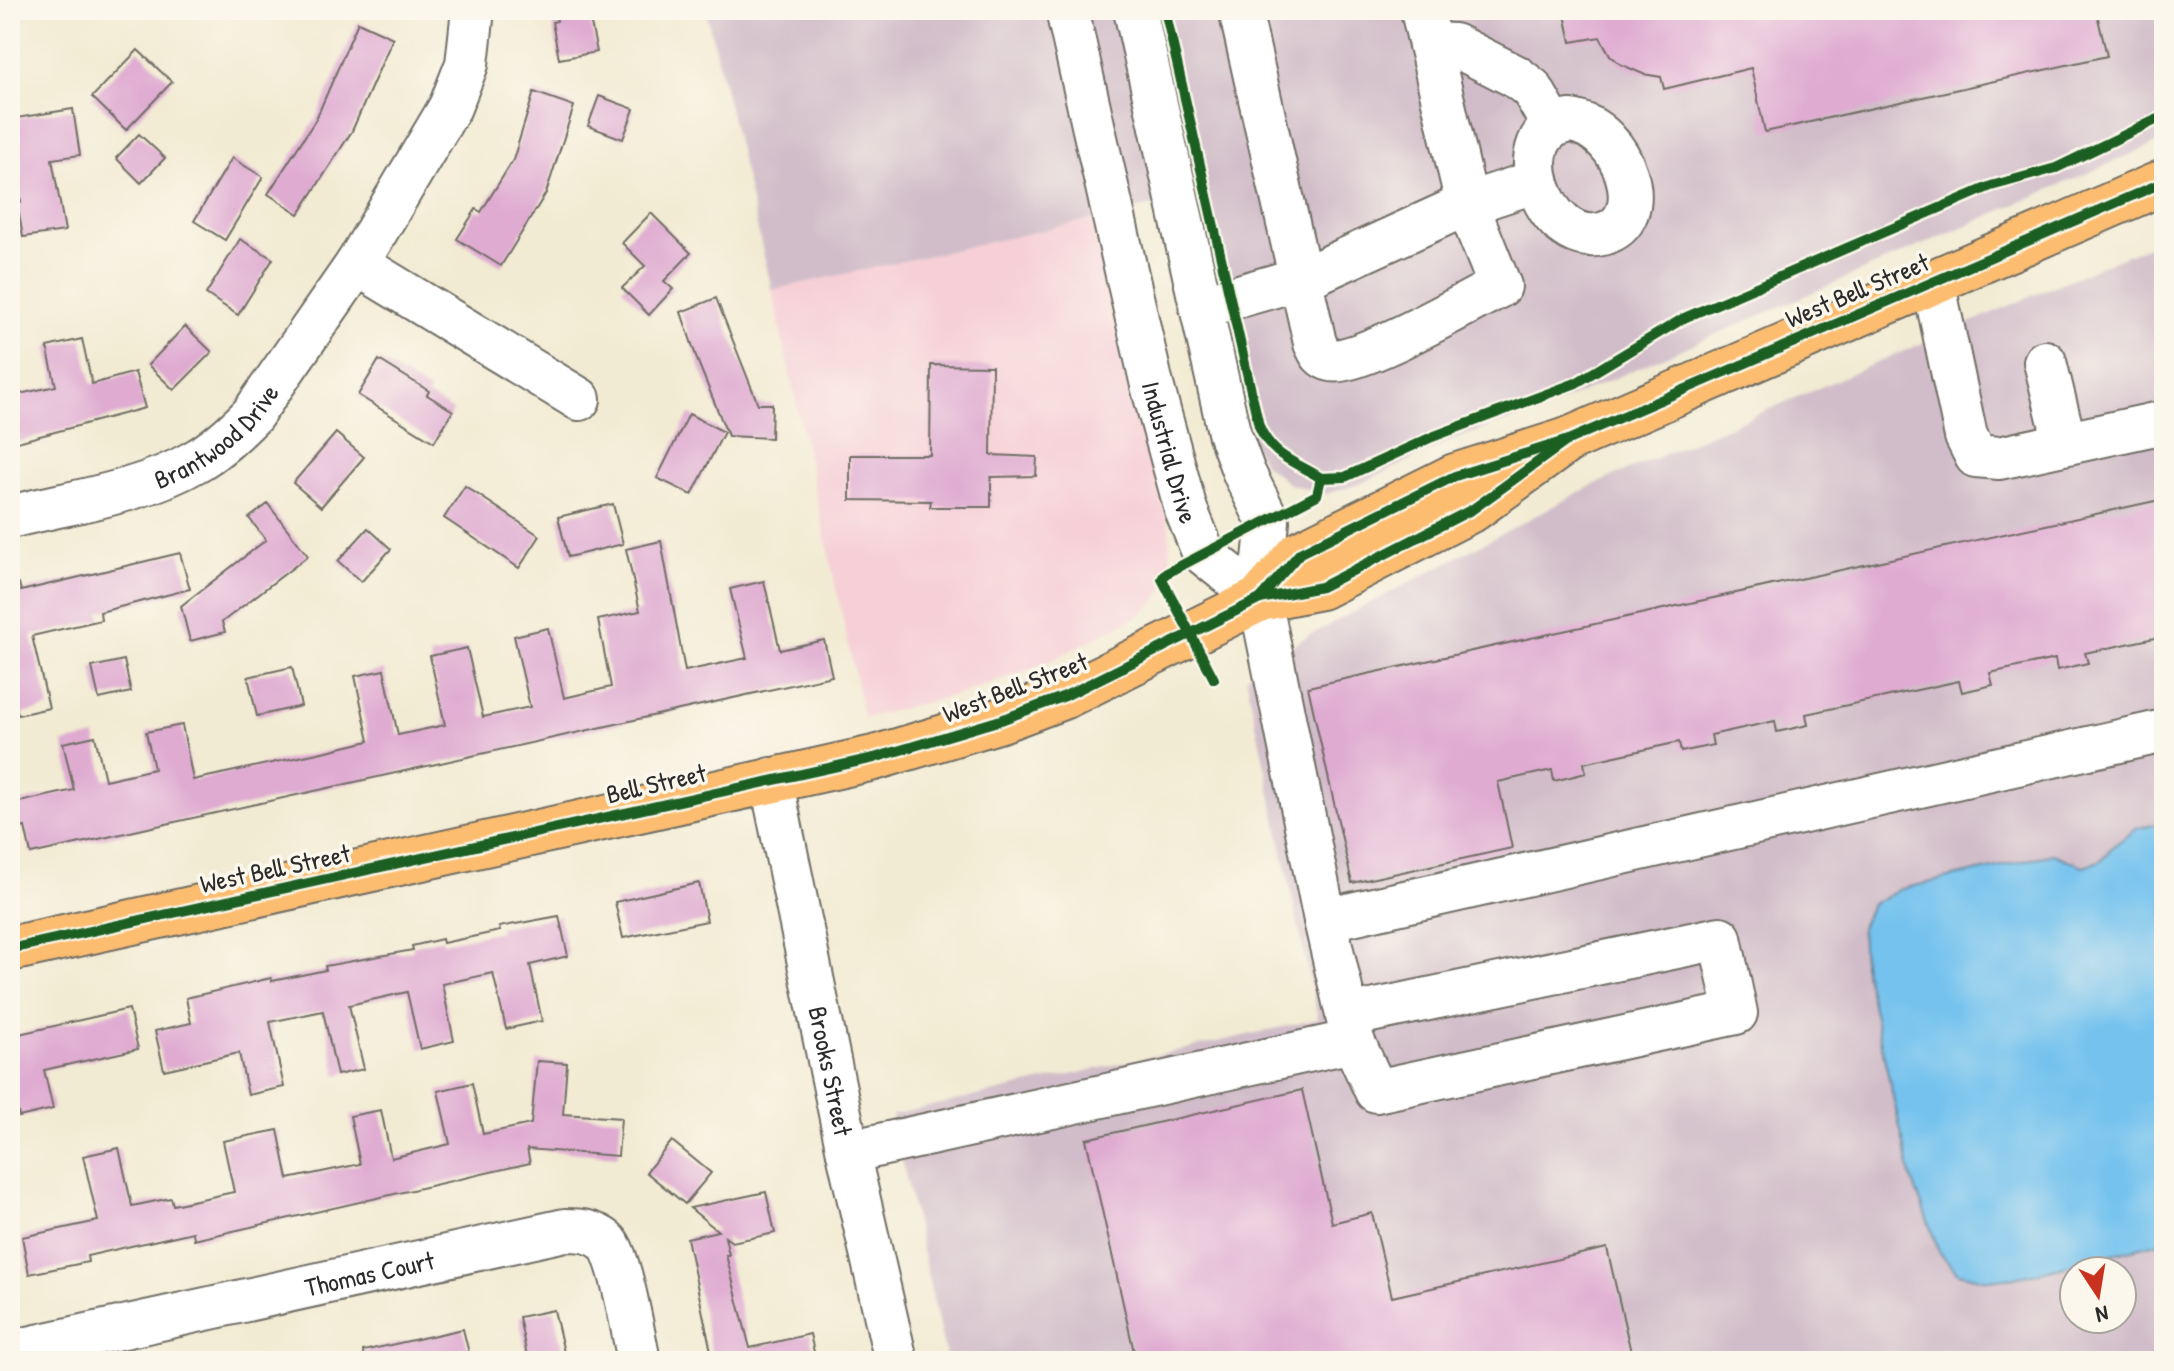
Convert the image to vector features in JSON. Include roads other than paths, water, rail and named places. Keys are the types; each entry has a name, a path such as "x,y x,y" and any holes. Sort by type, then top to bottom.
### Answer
{"main road":[{"name":"West Bell Street","path":"771,779 874,758 938,740 1065,696 1260,599 1300,553 1455,476 1568,440 2164,182"},
{"name":"Bell Street","path":"550,829 771,779"},
{"name":"West Bell Street","path":"10,949 550,829"}],"street":[{"name":"Brantwood Drive","path":"10,517 150,483 195,462 252,415 357,264 450,107 467,64 473,10"},
{"name":"Industrial Drive","path":"1067,10 1152,385 1186,510 1204,554 1260,599"},
{"path":"848,1152 1350,1029 1720,938 1736,1013 1376,1091 1350,1029 1260,599 1268,521 1244,473 1229,432 1135,10"},
{"path":"1240,10 1315,343 1321,356 1332,361 1359,357 1500,286 1467,204 1426,27"},
{"path":"1426,27 1515,76 1532,89 1553,126"},
{"path":"1561,122 1579,122 1591,127 1615,148 1626,171 1629,194 1623,218 1610,231 1600,235 1583,234 1564,225 1554,215 1544,201 1537,181 1535,169 1541,136 1561,122"},
{"path":"1201,307 1301,278 1467,204 1537,181"},
{"path":"357,264 579,399"},
{"path":"1933,281 1966,436 1976,456 1999,458 2164,422"},
{"path":"2045,362 2065,443"},
{"path":"1325,920 2164,731"},
{"name":"Brooks Street","path":"771,779 848,1152 896,1361"},
{"name":"Thomas Court","path":"10,1352 565,1230 581,1230 609,1243 616,1259 639,1361"}],"water":[{"path":"2164,823 2164,1241 2108,1255 2058,1255 2058,1268 2025,1276 1988,1280 1958,1273 1940,1254 1911,1176 1863,964 1861,928 1871,904 1901,889 2053,854 2083,866 2100,861 2113,846 2138,828"}]}
